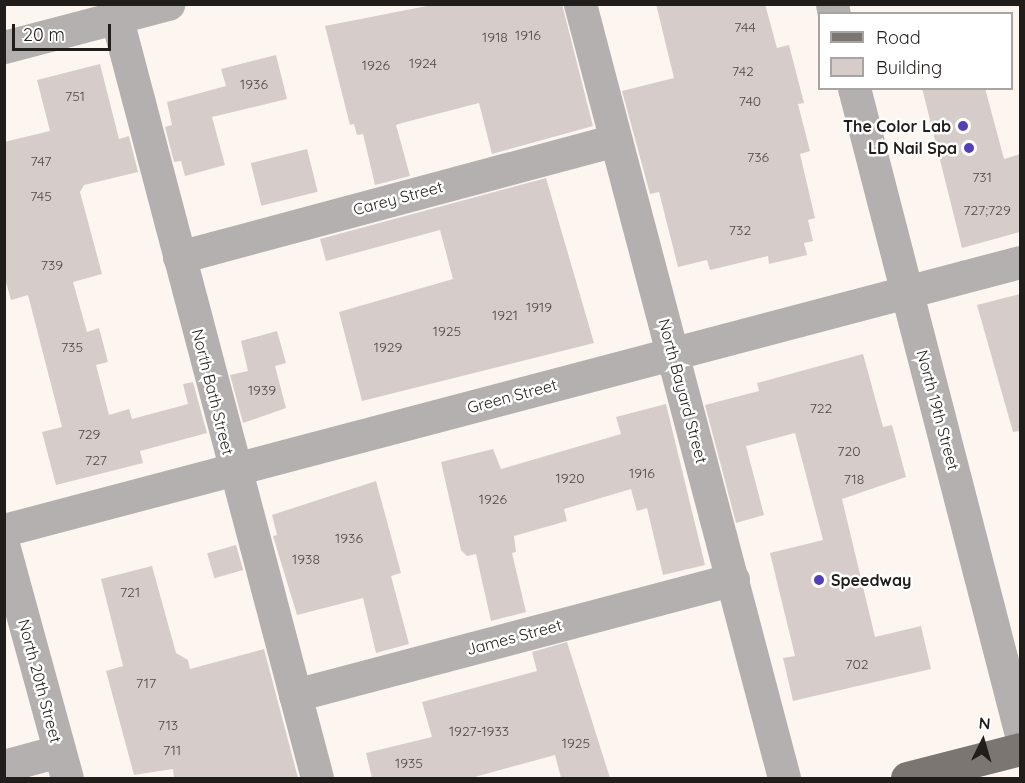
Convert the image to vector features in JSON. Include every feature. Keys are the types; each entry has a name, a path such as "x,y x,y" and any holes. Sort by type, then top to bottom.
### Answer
{"main road":[{"path":"907,778 1020,748"}],"street":[{"path":"4,47 115,11 168,4"},
{"name":"North Bayard Street","path":"580,4 784,778"},
{"name":"North Bath Street","path":"115,11 233,470 317,778"},
{"name":"North 19th Street","path":"855,90 1020,731"},
{"name":"Carey Street","path":"179,257 616,140"},
{"name":"Green Street","path":"4,530 1020,262"},
{"name":"North 20th Street","path":"4,548 63,765"},
{"name":"James Street","path":"295,695 733,579"},
{"path":"4,766 63,765"}],"building":[{"path":"437,4 562,4 593,126 492,154 479,103 402,123 396,125 410,176 375,185 363,134 357,135 354,124 350,125 325,26"},
{"path":"656,4 765,4 777,48 789,45 804,103 798,104 810,151 800,154 815,218 808,220 813,241 804,243 807,255 769,264 768,256 710,270 707,260 678,267 659,192 650,194 622,91 674,78"},
{"path":"276,55 287,99 212,117 225,165 185,176 181,161 174,162 165,127 172,125 167,102 226,86 221,69"},
{"path":"100,64 119,139 129,136 138,172 84,185 80,192 102,274 73,282 87,332 99,328 108,362 96,365 109,415 129,409 132,419 188,404 183,384 193,382 207,433 140,451 143,463 56,485 42,432 62,427 28,295 11,300 4,275 4,142 50,131 37,80"},
{"path":"922,90 986,90 1004,159 1020,154 1020,232 962,248"},
{"path":"307,149 318,192 261,206 251,163"},
{"path":"546,178 594,343 362,401 339,312 453,279 440,230 326,261 320,239"},
{"path":"1020,294 1020,431 1013,432 977,305"},
{"path":"277,331 286,363 275,366 286,408 243,423 230,375 248,371 241,341"},
{"path":"863,354 883,427 892,425 906,477 842,499 875,637 921,626 931,669 793,701 783,658 795,656 770,553 823,540 795,433 746,446 764,515 736,523 705,405 759,391 757,383"},
{"path":"666,404 705,565 663,575 647,508 637,511 631,489 564,509 567,521 514,536 516,552 512,553 526,612 491,621 476,554 467,556 461,550 441,462 493,449 501,469 621,434 616,417"},
{"path":"376,481 401,573 391,576 409,644 376,653 363,598 297,615 273,536 277,535 272,515"},
{"path":"236,545 243,570 214,578 207,553"},
{"path":"152,566 176,653 188,660 190,669 264,649 298,778 174,778 173,769 134,775 106,671 123,666 101,579"},
{"path":"567,642 610,778 561,778 555,755 471,778 372,778 366,753 432,737 422,702 537,671 532,652"}],"place":[{"name":"The Color Lab","path":"963,126"},
{"name":"LD Nail Spa","path":"969,148"},
{"name":"Speedway","path":"819,580"}]}
